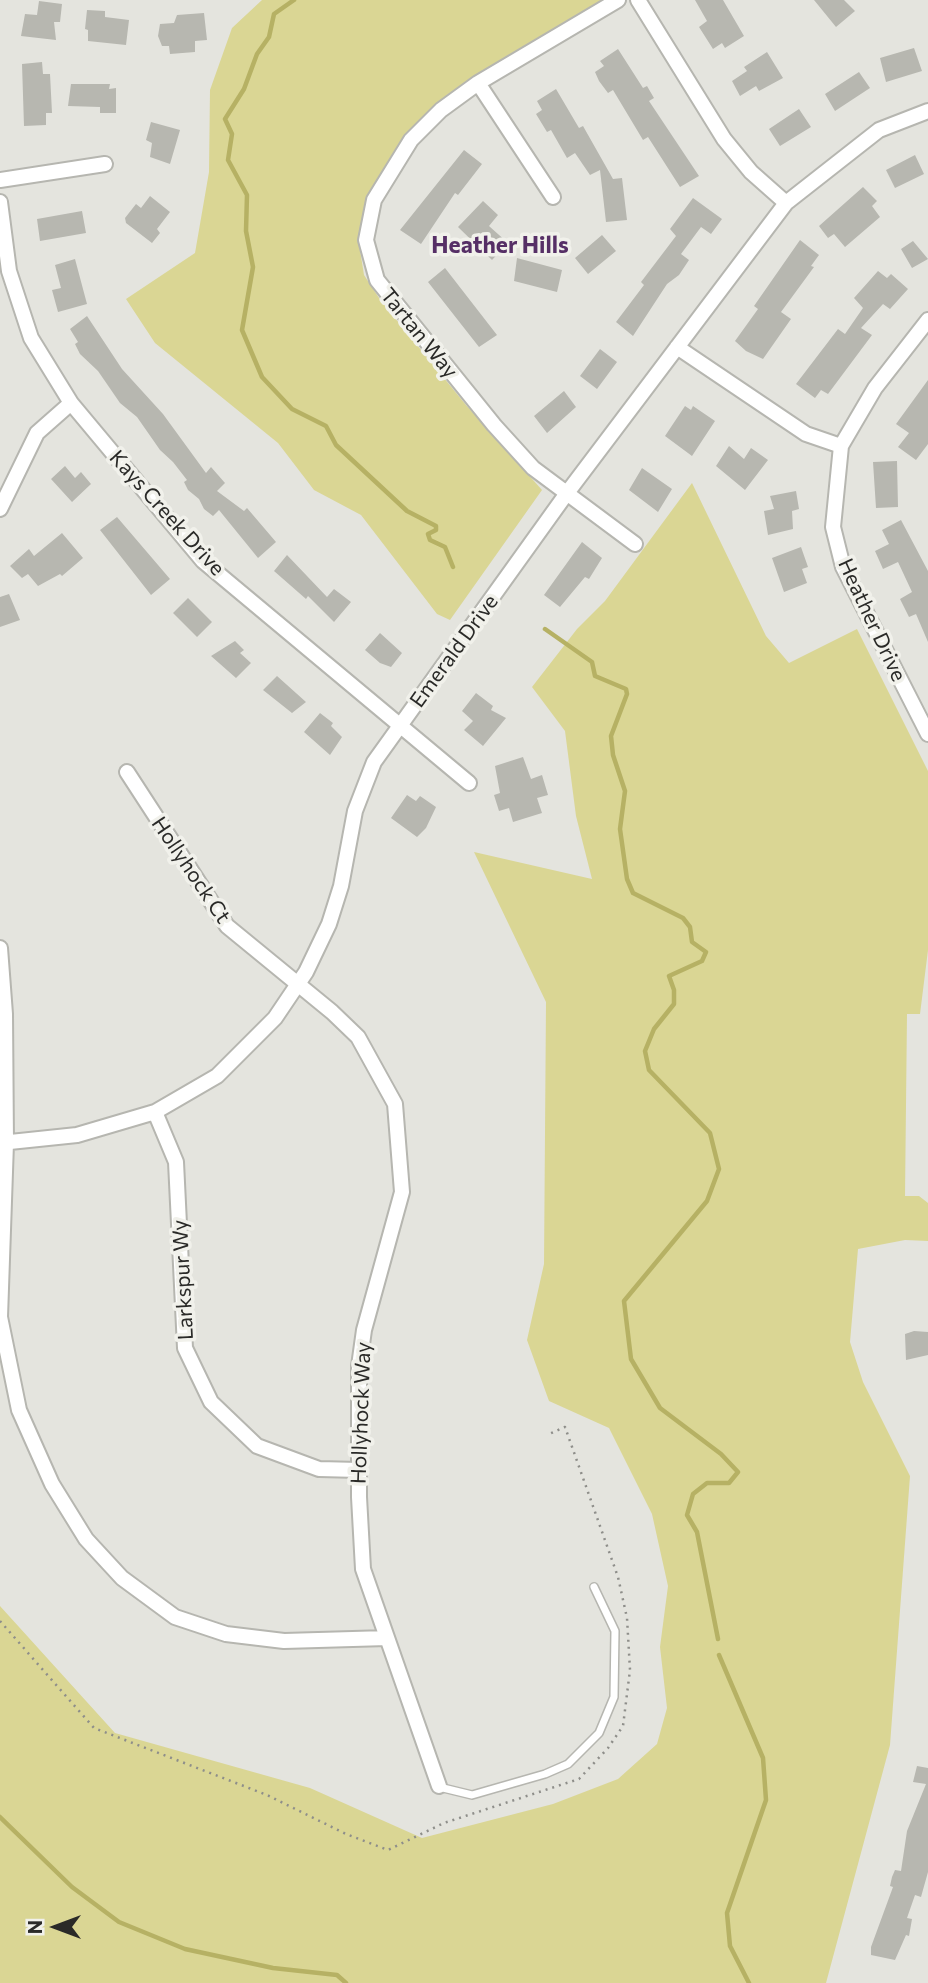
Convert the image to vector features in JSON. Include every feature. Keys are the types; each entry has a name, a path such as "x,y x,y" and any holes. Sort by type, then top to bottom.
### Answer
{"street":[{"name":"Tartan Way","path":"618,0 478,83 441,110 411,140 374,200 366,240 377,280 494,425 533,468 635,544"},
{"path":"638,0 724,139 751,172 786,203"},
{"path":"478,83 553,197"},
{"name":"Emerald Drive","path":"3,1143 77,1135 155,1112 217,1076 275,1018 298,986 329,924 341,886 355,811 374,762 567,493 786,203 879,130 928,111"},
{"path":"0,180 105,164"},
{"name":"Kays Creek Drive","path":"0,202 9,271 31,338 71,403 203,561 469,783"},
{"name":"Heather Drive","path":"928,320 875,388 841,446 833,527 843,567 928,734"},
{"path":"677,347 774,415 806,434 841,446"},
{"path":"0,509 37,433 71,403"},
{"name":"Hollyhock Ct","path":"127,772 227,926 298,986"},
{"path":"0,948 5,1014 0,1317 19,1410 52,1484 86,1539 122,1578 175,1617 226,1634 284,1641 387,1637"},
{"name":"Hollyhock Way","path":"298,986 332,1012 358,1037 395,1104 400,1134 402,1192 371,1303 361,1354 359,1470 363,1569 439,1786"},
{"name":"Larkspur Wy","path":"155,1112 176,1162 185,1348 211,1402 257,1446 318,1469 359,1470"}],"lane":[{"path":"439,1786 472,1795 545,1774 568,1763 599,1733 614,1698 615,1631 594,1587"}],"shaded area":[{"path":"262,0 611,0 463,90 378,184 365,207 360,250 364,275 381,301 466,405 542,490 450,620 437,614 361,515 314,490 278,443 155,343 126,299 195,253 209,172 210,90 232,28"},
{"path":"692,483 766,636 789,663 857,629 928,771 928,950 920,1014 907,1014 905,1196 919,1196 928,1203 928,1241 905,1240 858,1249 850,1342 863,1382 910,1476 890,1745 826,1983 0,1983 0,1606 115,1733 310,1788 422,1838 553,1804 618,1779 657,1744 667,1708 660,1647 668,1586 652,1514 609,1428 549,1401 527,1340 544,1264 546,1002 474,852 592,879 576,816 565,731 532,687 577,629 605,601"}],"building":[{"path":"695,0 723,0 744,36 725,48 722,43 713,49 699,27 707,21"},
{"path":"814,0 844,0 855,11 836,27"},
{"path":"39,1 62,4 60,22 54,22 56,40 21,36 25,14 37,15"},
{"path":"87,10 105,11 105,17 129,20 126,45 88,41 88,30 85,29"},
{"path":"204,13 207,40 195,41 195,52 170,54 169,46 162,46 158,36 160,24 174,23 177,15"},
{"path":"914,48 922,71 886,82 880,58"},
{"path":"618,49 643,88 647,86 654,98 649,101 699,176 680,187 648,137 643,140 613,90 608,93 599,81 595,72 604,66 600,61"},
{"path":"767,52 783,78 759,91 756,86 740,96 732,81 747,71 744,67"},
{"path":"42,62 43,74 50,74 52,113 46,113 46,125 24,126 22,64"},
{"path":"859,72 870,88 835,111 825,94"},
{"path":"71,84 110,84 109,89 116,88 116,113 100,113 100,107 68,106"},
{"path":"556,89 579,128 583,126 613,179 622,178 627,220 606,222 600,170 590,175 575,153 567,158 551,130 547,132 536,114 542,110 537,101"},
{"path":"799,109 811,127 780,146 769,129"},
{"path":"151,122 180,130 170,164 150,157 152,143 146,140"},
{"path":"464,150 482,164 458,195 455,193 421,244 400,230"},
{"path":"915,155 924,174 895,188 886,170"},
{"path":"863,187 877,201 872,206 880,217 845,247 834,234 828,238 819,226"},
{"path":"150,196 170,212 157,229 160,233 152,243 126,223 125,218 136,204 141,208"},
{"path":"693,198 722,219 711,234 701,227 681,254 689,260 679,275 667,284 633,336 616,322 644,285 641,282 676,236 670,229"},
{"path":"483,201 498,215 489,226 508,243 492,260 458,227"},
{"path":"82,211 86,233 40,241 37,219"},
{"path":"602,235 616,251 588,274 575,258"},
{"path":"800,240 819,255 811,266 814,267 781,312 791,319 763,359 746,351 735,341 758,309 754,306"},
{"path":"913,241 928,259 912,268 901,249"},
{"path":"517,258 562,270 557,292 514,281"},
{"path":"75,259 87,304 58,312 52,290 61,288 55,265"},
{"path":"445,268 497,335 479,347 428,282"},
{"path":"878,271 887,278 891,274 908,289 890,309 883,304 861,328 872,335 828,394 821,390 815,398 796,384 838,329 845,334 863,308 854,298"},
{"path":"87,316 122,369 163,414 206,473 211,467 225,483 217,491 244,511 247,508 276,542 258,558 219,510 213,516 204,509 199,499 188,490 184,482 187,480 160,450 137,417 120,403 98,371 80,354 75,344 78,342 70,329"},
{"path":"600,349 617,362 597,389 580,376"},
{"path":"928,380 928,444 916,460 898,447 909,433 896,424"},
{"path":"564,391 576,407 547,433 534,416"},
{"path":"685,406 691,410 693,406 715,421 692,456 665,436"},
{"path":"729,446 744,459 751,448 768,460 745,490 716,466"},
{"path":"897,461 898,507 876,508 873,462"},
{"path":"65,466 75,478 81,472 91,484 72,502 51,479"},
{"path":"642,468 672,489 658,512 629,490"},
{"path":"796,491 799,509 792,511 793,529 768,535 764,511 774,509 770,496"},
{"path":"117,517 170,579 151,595 100,530"},
{"path":"901,520 928,571 928,642 916,614 909,617 900,599 912,592 898,562 883,569 875,551 889,544 882,530"},
{"path":"62,533 83,558 62,576 60,574 38,586 28,574 22,578 10,566 29,549 34,556"},
{"path":"582,542 602,558 589,579 585,577 560,607 544,595"},
{"path":"801,547 808,567 802,569 807,583 784,592 772,558"},
{"path":"287,555 327,597 334,589 351,602 334,622 308,596 306,599 274,571"},
{"path":"9,594 20,620 0,627 0,597"},
{"path":"188,598 212,622 197,637 173,613"},
{"path":"380,633 402,653 391,667 380,663 365,650"},
{"path":"235,641 244,650 240,653 251,663 236,678 211,656"},
{"path":"277,676 306,702 292,713 263,690"},
{"path":"476,693 493,706 491,710 506,718 483,746 464,730 473,721 462,711"},
{"path":"320,713 333,723 331,726 342,737 330,755 304,732"},
{"path":"523,757 531,779 542,775 548,795 537,798 542,813 513,822 509,808 499,811 494,795 500,793 495,766"},
{"path":"407,795 416,801 420,796 436,807 426,828 417,837 391,818"},
{"path":"914,1331 928,1332 928,1355 906,1360 905,1334"},
{"path":"917,1766 928,1768 928,1872 921,1897 915,1895 907,1918 912,1919 909,1936 906,1935 895,1960 871,1955 871,1947 893,1887 890,1886 892,1877 895,1870 901,1871 907,1831 926,1784 913,1782"}],"waterway":[{"path":"294,0 274,14 269,37 257,54 244,89 225,119 232,134 228,160 247,195 246,231 253,267 242,330 262,377 292,409 326,426 336,445 407,511 436,526 436,530 428,534 430,540 445,547 453,567"},
{"path":"545,629 592,662 595,676 626,689 627,694 611,736 613,755 625,791 620,829 627,879 633,893 683,918 690,927 692,942 706,952 702,961 669,976 674,990 674,1004 654,1029 645,1051 649,1070 710,1133 719,1169 707,1201 624,1301 631,1359 660,1408 721,1454 738,1472 729,1483 707,1483 693,1494 687,1515 697,1532 718,1639"},
{"path":"719,1655 763,1758 766,1800 727,1913 730,1946 749,1983"},
{"path":"0,1817 72,1887 119,1922 185,1949 273,1968 337,1975 346,1983"}],"district":[{"name":"Heather Hills","path":"500,245"}]}
